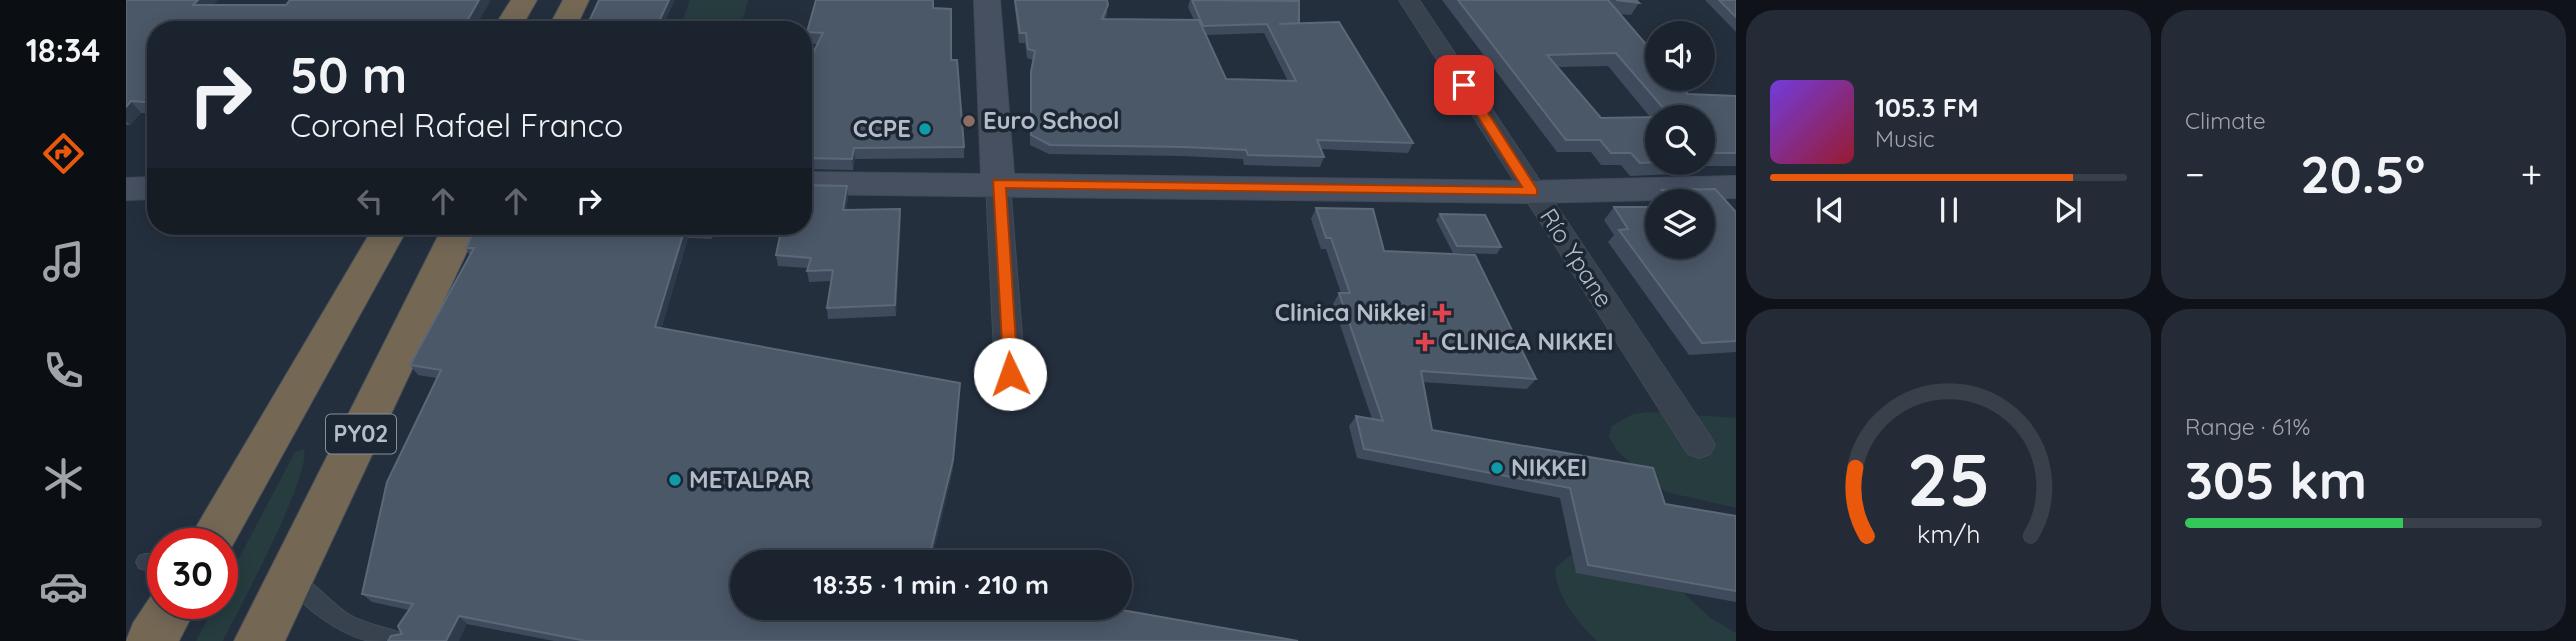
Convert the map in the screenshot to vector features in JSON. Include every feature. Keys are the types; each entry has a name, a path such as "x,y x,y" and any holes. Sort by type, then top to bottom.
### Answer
{"highway":[{"path":"511,21 524,0"},
{"path":"566,21 576,0"},
{"name":"PY02","path":"218,528 386,235"},
{"name":"PY02","path":"259,641 457,235"},
{"path":"151,641 165,619"}],"street":[{"path":"987,0 1010,374"},
{"name":"Río Ypane","path":"1409,0 1699,445"},
{"path":"812,183 1532,192 1736,187"},
{"path":"126,189 147,188"}],"lane":[{"path":"292,577 327,613 360,632 400,641"}],"green space":[{"path":"690,0 748,0 742,21 682,21"},
{"path":"1648,412 1736,418 1736,508 1666,492 1617,451 1609,437 1612,426 1633,414"},
{"path":"304,449 297,486 238,612 238,560 295,452"},
{"path":"1577,550 1673,583 1709,617 1736,633 1736,641 1597,641 1569,608 1556,578 1555,568"},
{"path":"207,619 234,619 223,641 196,641"}],"building":[{"path":"126,0 198,0 193,5 286,5 290,0 479,0 467,21 147,21 147,102 131,101 126,107"},
{"path":"599,0 669,0 659,21 589,21"},
{"path":"816,0 933,0 933,8 951,9 951,60 957,60 964,147 854,148 852,159 812,158 812,55 823,33 812,32 810,21"},
{"path":"1015,0 1107,0 1108,5 1102,19 1199,20 1226,79 1296,81 1267,24 1203,26 1192,0 1299,1 1299,23 1279,24 1339,22 1413,143 1317,140 1324,157 1248,155 1246,150 1185,147 1050,145 1031,135 1031,72 1035,51 1028,49 1026,33 1020,33"},
{"path":"1458,0 1608,0 1645,43 1645,87 1616,53 1547,55 1601,118 1645,117 1645,163 1640,163 1631,153 1611,153 1600,140 1566,140"},
{"path":"1719,0 1736,0 1736,17"},
{"path":"1649,91 1686,91 1688,94 1736,96 1736,153 1715,153 1715,105 1661,105"},
{"path":"812,185 847,186 843,210 900,209 895,305 827,308 833,270 807,271 811,258 776,255 780,235 812,235"},
{"path":"1715,189 1736,212 1736,341 1702,343 1619,230 1628,229 1614,207 1645,207 1645,259 1715,259"},
{"path":"1316,208 1373,209 1384,251 1475,255 1536,379 1421,371 1432,430 1653,468 1665,504 1736,516 1736,591 1588,565 1570,488 1364,449 1356,416 1383,421 1339,293 1350,293 1331,238 1326,238"},
{"path":"1440,214 1485,215 1501,247 1457,246"},
{"path":"472,235 683,235 655,327 960,383 953,460 931,550 730,550 730,620 1132,620 1132,612 1298,641 586,641 459,616 446,641 388,641 391,636 402,634 398,626 413,604 362,594 387,482 441,370 410,365 474,248 466,248"}],"place":[{"name":"Euro School","path":"969,121"},
{"name":"CCPE","path":"925,129"},
{"name":"Clinica Nikkei","path":"1442,313"},
{"name":"CLINICA NIKKEI","path":"1425,342"},
{"name":"NIKKEI","path":"1497,468"},
{"name":"METALPAR","path":"675,480"}],"route":[{"path":"1010,374 998,184 1532,192 1464,85"}]}
